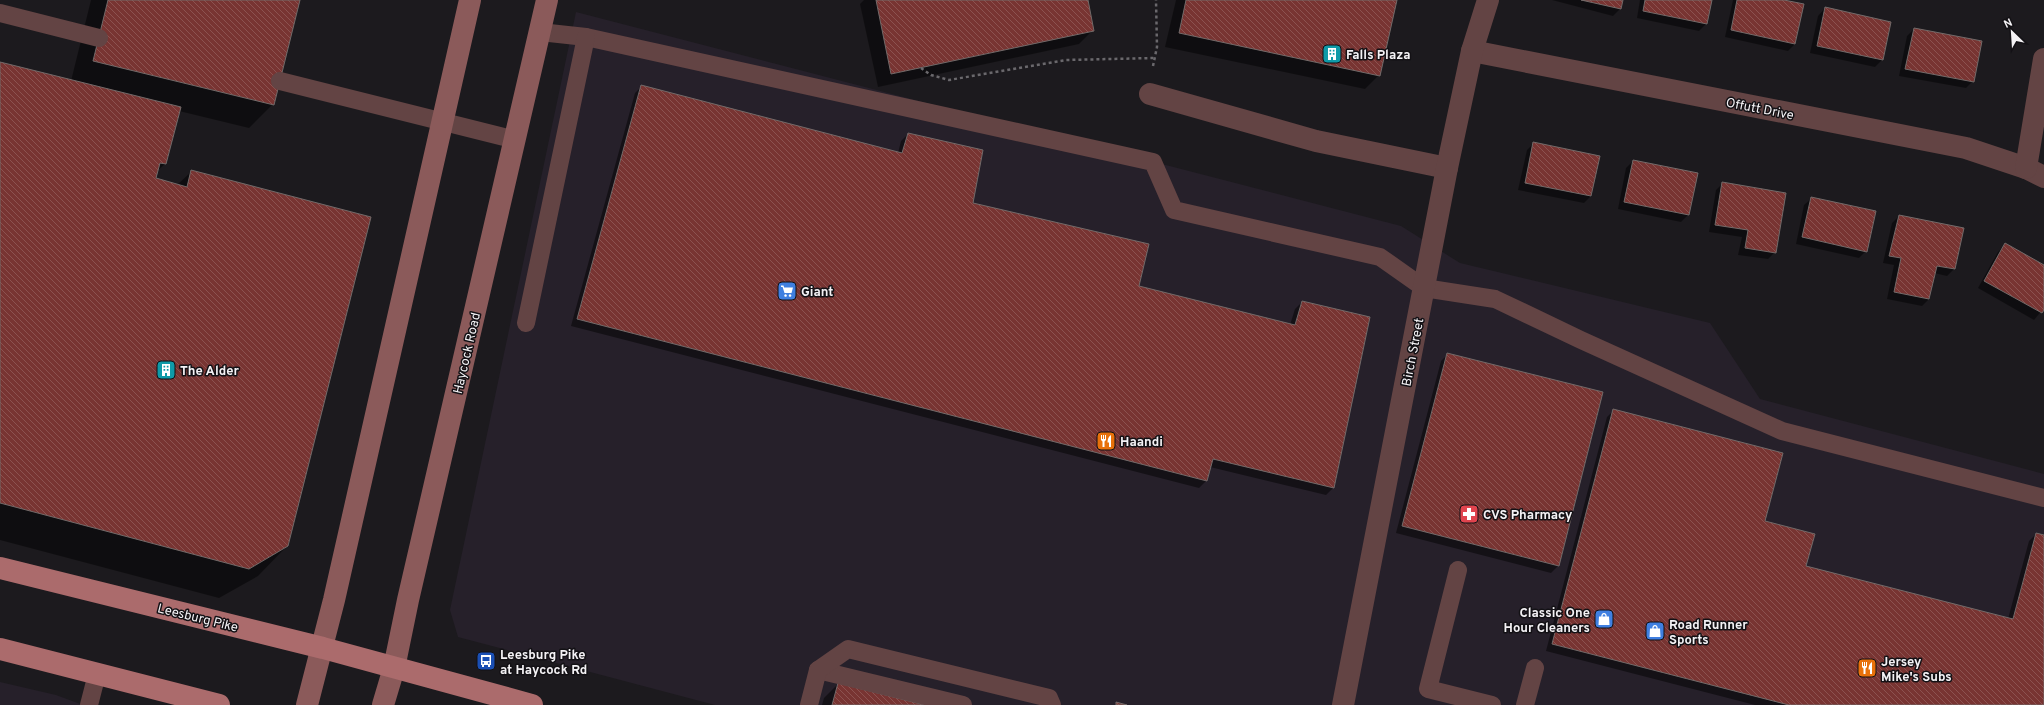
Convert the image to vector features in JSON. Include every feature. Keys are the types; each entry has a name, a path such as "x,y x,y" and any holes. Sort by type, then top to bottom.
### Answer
{"main road":[{"path":"307,705 323,648 470,0"},
{"name":"Haycock Road","path":"383,705 394,668 408,600 516,140 547,0"},
{"name":"Leesburg Pike","path":"0,568 323,648 532,705"},
{"path":"0,649 208,704"}],"street":[{"name":"Birch Street","path":"1343,705 1447,168 1472,51 1488,0"},
{"name":"Offutt Drive","path":"1472,51 1966,148 2035,172"},
{"path":"2035,172 2044,59"},
{"path":"1150,94 1316,141 1447,168"}],"lane":[{"path":"0,14 99,38"},
{"path":"540,32 586,37 1153,162 1174,210 1380,257 1424,288 1495,299 1581,340 1782,431 2044,498"},
{"path":"526,323 586,37"},
{"path":"280,81 516,140"},
{"path":"1458,570 1428,689 1492,705"},
{"path":"809,705 818,670 848,649 1049,698 1052,705"},
{"path":"1525,705 1535,668"},
{"path":"818,670 963,705"},
{"path":"89,705 97,674"}],"path":[{"path":"1150,94 1154,58 1157,47 1156,0"},
{"path":"921,68 931,75 949,80 1066,60 1154,58"}],"shaded area":[{"path":"576,12 1401,226 1460,263 1710,323 1760,399 2044,474 2044,705 715,705 458,637 450,610"},
{"path":"0,682 56,695 83,705 0,705"}],"building":[{"path":"108,0 300,0 274,105 93,61"},
{"path":"876,0 1088,0 1094,31 891,74"},
{"name":"Falls Plaza","path":"1186,0 1397,0 1380,76 1179,33"},
{"path":"1581,0 1623,0 1621,9"},
{"path":"1645,0 1712,0 1707,24 1643,11"},
{"path":"1737,0 1784,0 1804,4 1795,44 1731,30"},
{"path":"1825,7 1891,22 1883,60 1817,46"},
{"path":"1914,28 1982,41 1974,82 1905,69"},
{"name":"The Alder","path":"0,62 181,107 166,164 160,163 156,178 187,187 191,170 371,217 288,546 249,569 0,503"},
{"path":"641,85 902,153 908,133 983,150 973,203 1149,244 1139,286 1295,325 1302,301 1370,317 1334,488 1213,459 1207,481 577,319"},
{"path":"1533,142 1600,156 1591,196 1525,183"},
{"path":"1633,160 1698,173 1689,215 1624,202"},
{"path":"1722,182 1786,193 1776,253 1745,248 1748,230 1715,225"},
{"path":"1811,197 1876,211 1867,252 1802,237"},
{"path":"1899,215 1964,228 1955,269 1937,266 1929,299 1894,292 1901,258 1889,256"},
{"path":"2005,243 2044,265 2044,310 2042,313 1984,281"},
{"path":"1447,353 1603,392 1559,566 1402,526"},
{"path":"1613,409 1783,453 1765,521 1815,534 1806,566 2013,619 2036,533 2044,535 2044,705 1789,705 1552,644"},
{"path":"838,683 925,705 832,705"},
{"path":"1116,702 1127,705 1116,705"}],"place":[{"name":"Falls Plaza","path":"1332,54"},
{"name":"Giant","path":"787,291"},
{"name":"The Alder","path":"166,370"},
{"name":"Haandi","path":"1106,441"},
{"name":"CVS Pharmacy","path":"1469,514"},
{"name":"Classic One Hour Cleaners","path":"1604,619"},
{"name":"Road Runner Sports","path":"1655,631"},
{"name":"Leesburg Pike at Haycock Rd","path":"486,661"},
{"name":"Jersey Mike's Subs","path":"1867,668"}]}
